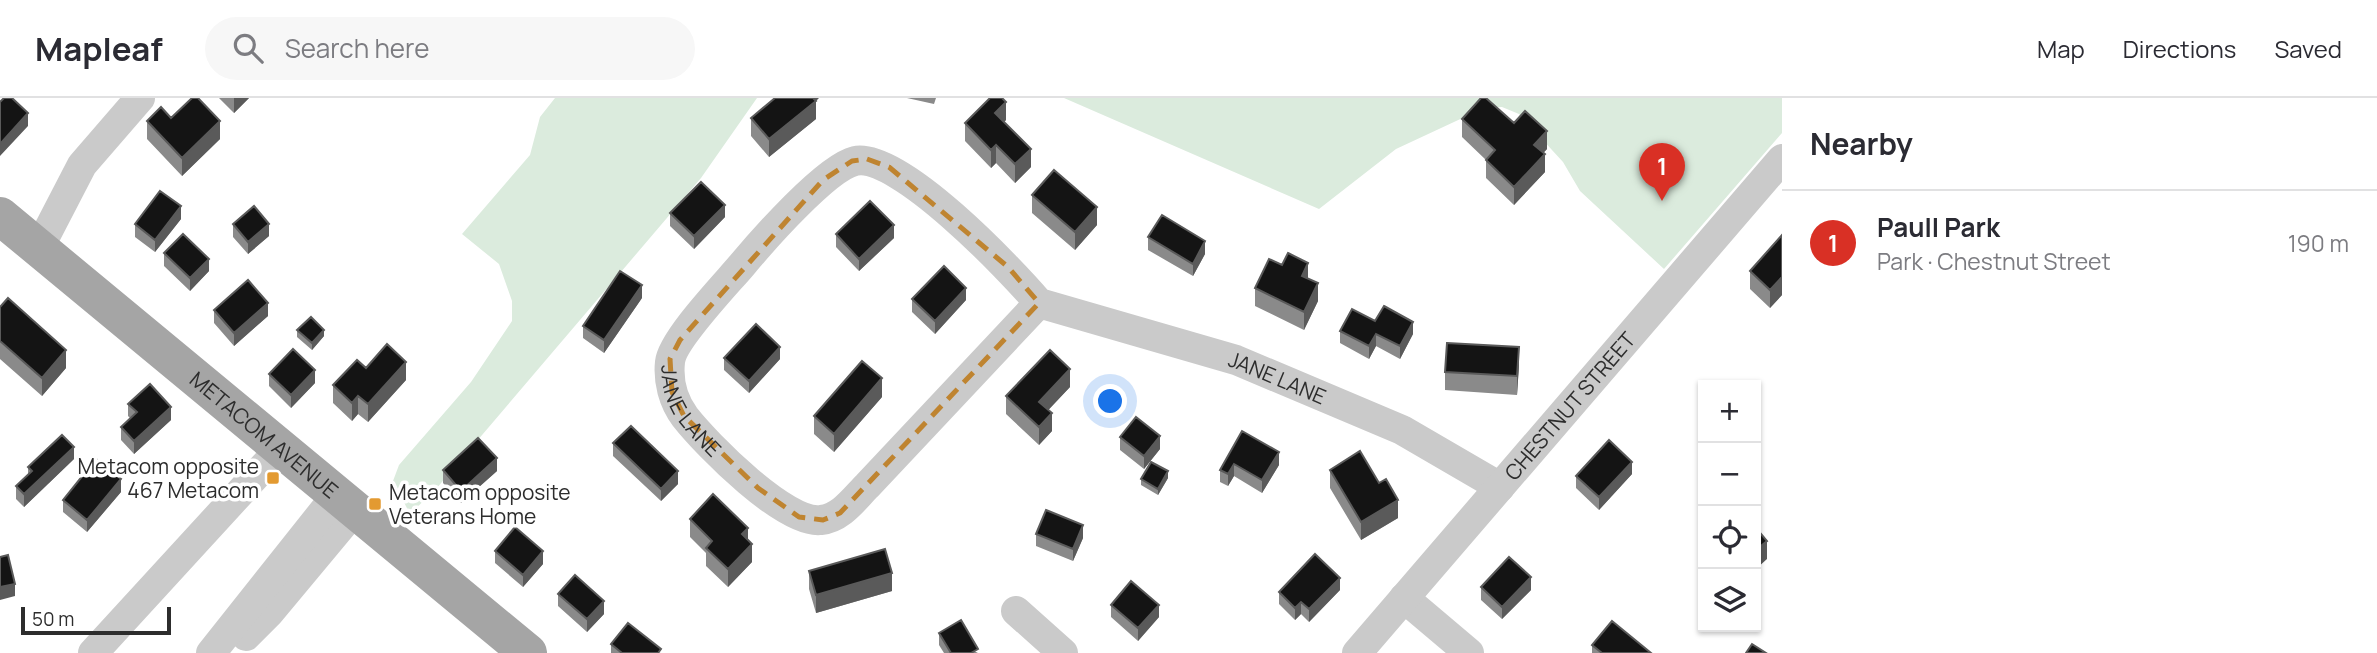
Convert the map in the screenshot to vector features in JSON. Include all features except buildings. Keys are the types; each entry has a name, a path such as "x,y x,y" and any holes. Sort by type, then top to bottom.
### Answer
{"main road":[{"name":"METACOM AVENUE","path":"0,216 528,653"}],"street":[{"path":"39,248 82,165 140,98"},
{"name":"JANE LANE","path":"1039,303 867,486 840,513 823,520 799,517 758,488 684,416 672,392 670,359 680,340 747,259 814,190 852,161 867,159 889,167 917,187 1008,267 1039,303 1236,360 1402,430 1500,487"},
{"name":"CHESTNUT STREET","path":"1357,653 1782,159"},
{"path":"93,653 280,449"},
{"path":"211,653 331,502 344,502"},
{"path":"228,653 269,613 344,502"},
{"path":"1404,598 1469,653"},
{"path":"1016,611 1063,653"}],"highlighted area":[{"path":"867,159 889,167 1008,267 1039,303 867,486 840,513 823,520 799,517 758,488 684,416 672,392 670,359 680,340 823,180 852,161"}],"green space":[{"path":"555,98 757,98 701,178 436,489 410,514 393,481 399,465 471,382 512,321 512,301 499,264 462,234 530,155 540,117"},
{"path":"1064,98 1782,98 1782,133 1664,269 1580,191 1563,162 1519,114 1502,107 1484,108 1396,149 1319,209"}],"place":[{"name":"Paull Park","path":"1662,201"},
{"name":"Metacom opposite 467 Metacom","path":"273,478"},
{"name":"Metacom opposite Veterans Home","path":"375,504"}]}
